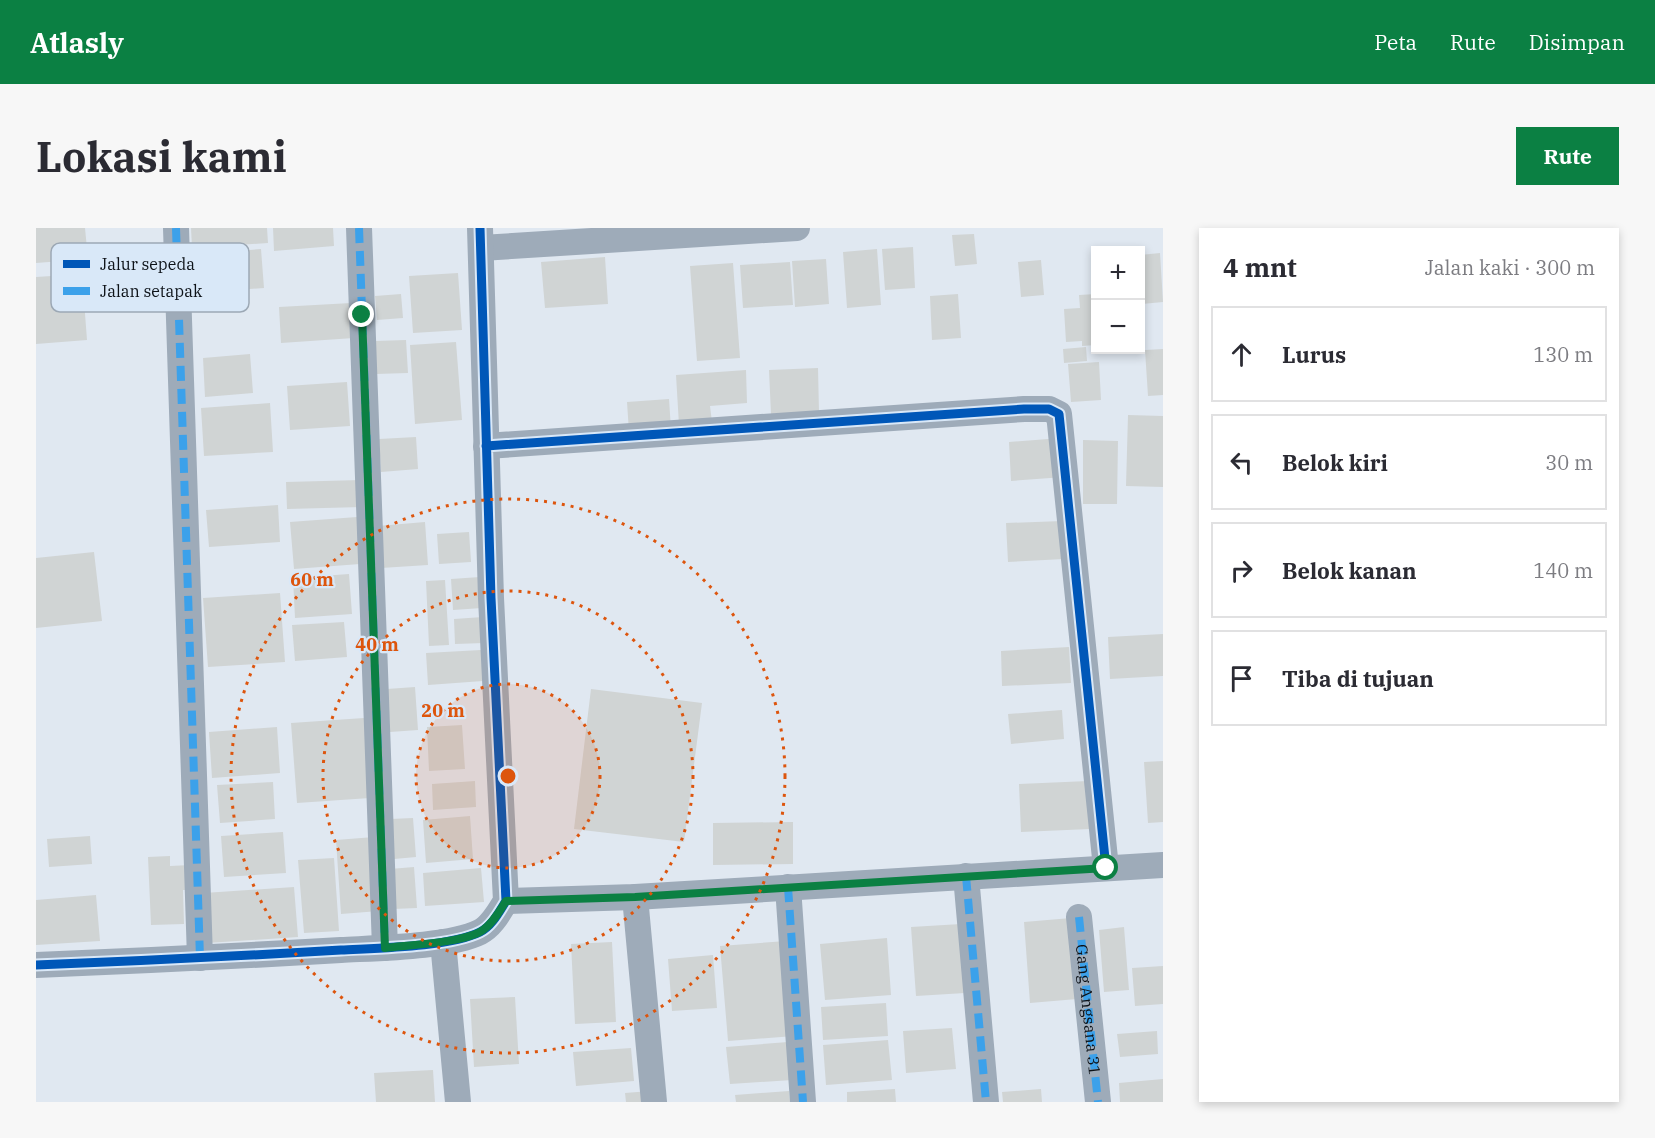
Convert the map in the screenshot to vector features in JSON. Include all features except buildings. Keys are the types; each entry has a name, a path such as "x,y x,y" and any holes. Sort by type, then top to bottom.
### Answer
{"street":[{"path":"176,228 176,243"},
{"path":"359,228 385,948"},
{"path":"36,965 385,948 443,942 481,932 494,920 506,901 491,598 480,238 797,228"},
{"path":"179,312 200,958"},
{"path":"486,446 1024,409 1049,409 1059,414 1106,868"},
{"path":"506,901 635,897 1163,865"},
{"path":"966,876 986,1102"},
{"path":"788,887 803,1102"},
{"path":"635,897 654,1102"},
{"name":"Gang Angsana 31","path":"1079,917 1098,1102"},
{"path":"443,942 458,1102"}],"marked path":[{"path":"176,228 176,243"},
{"path":"359,228 385,948"},
{"path":"179,312 200,958"},
{"path":"966,876 986,1102"},
{"path":"788,887 803,1102"},
{"path":"1079,917 1098,1102"}],"cycle path":[{"path":"36,965 432,944 480,932 492,922 506,901 491,598 480,228"},
{"path":"486,446 1024,409 1049,409 1059,414 1106,868"}],"route":[{"path":"362,315 385,948 443,942 481,932 494,920 506,901 635,897 1106,868"}]}
